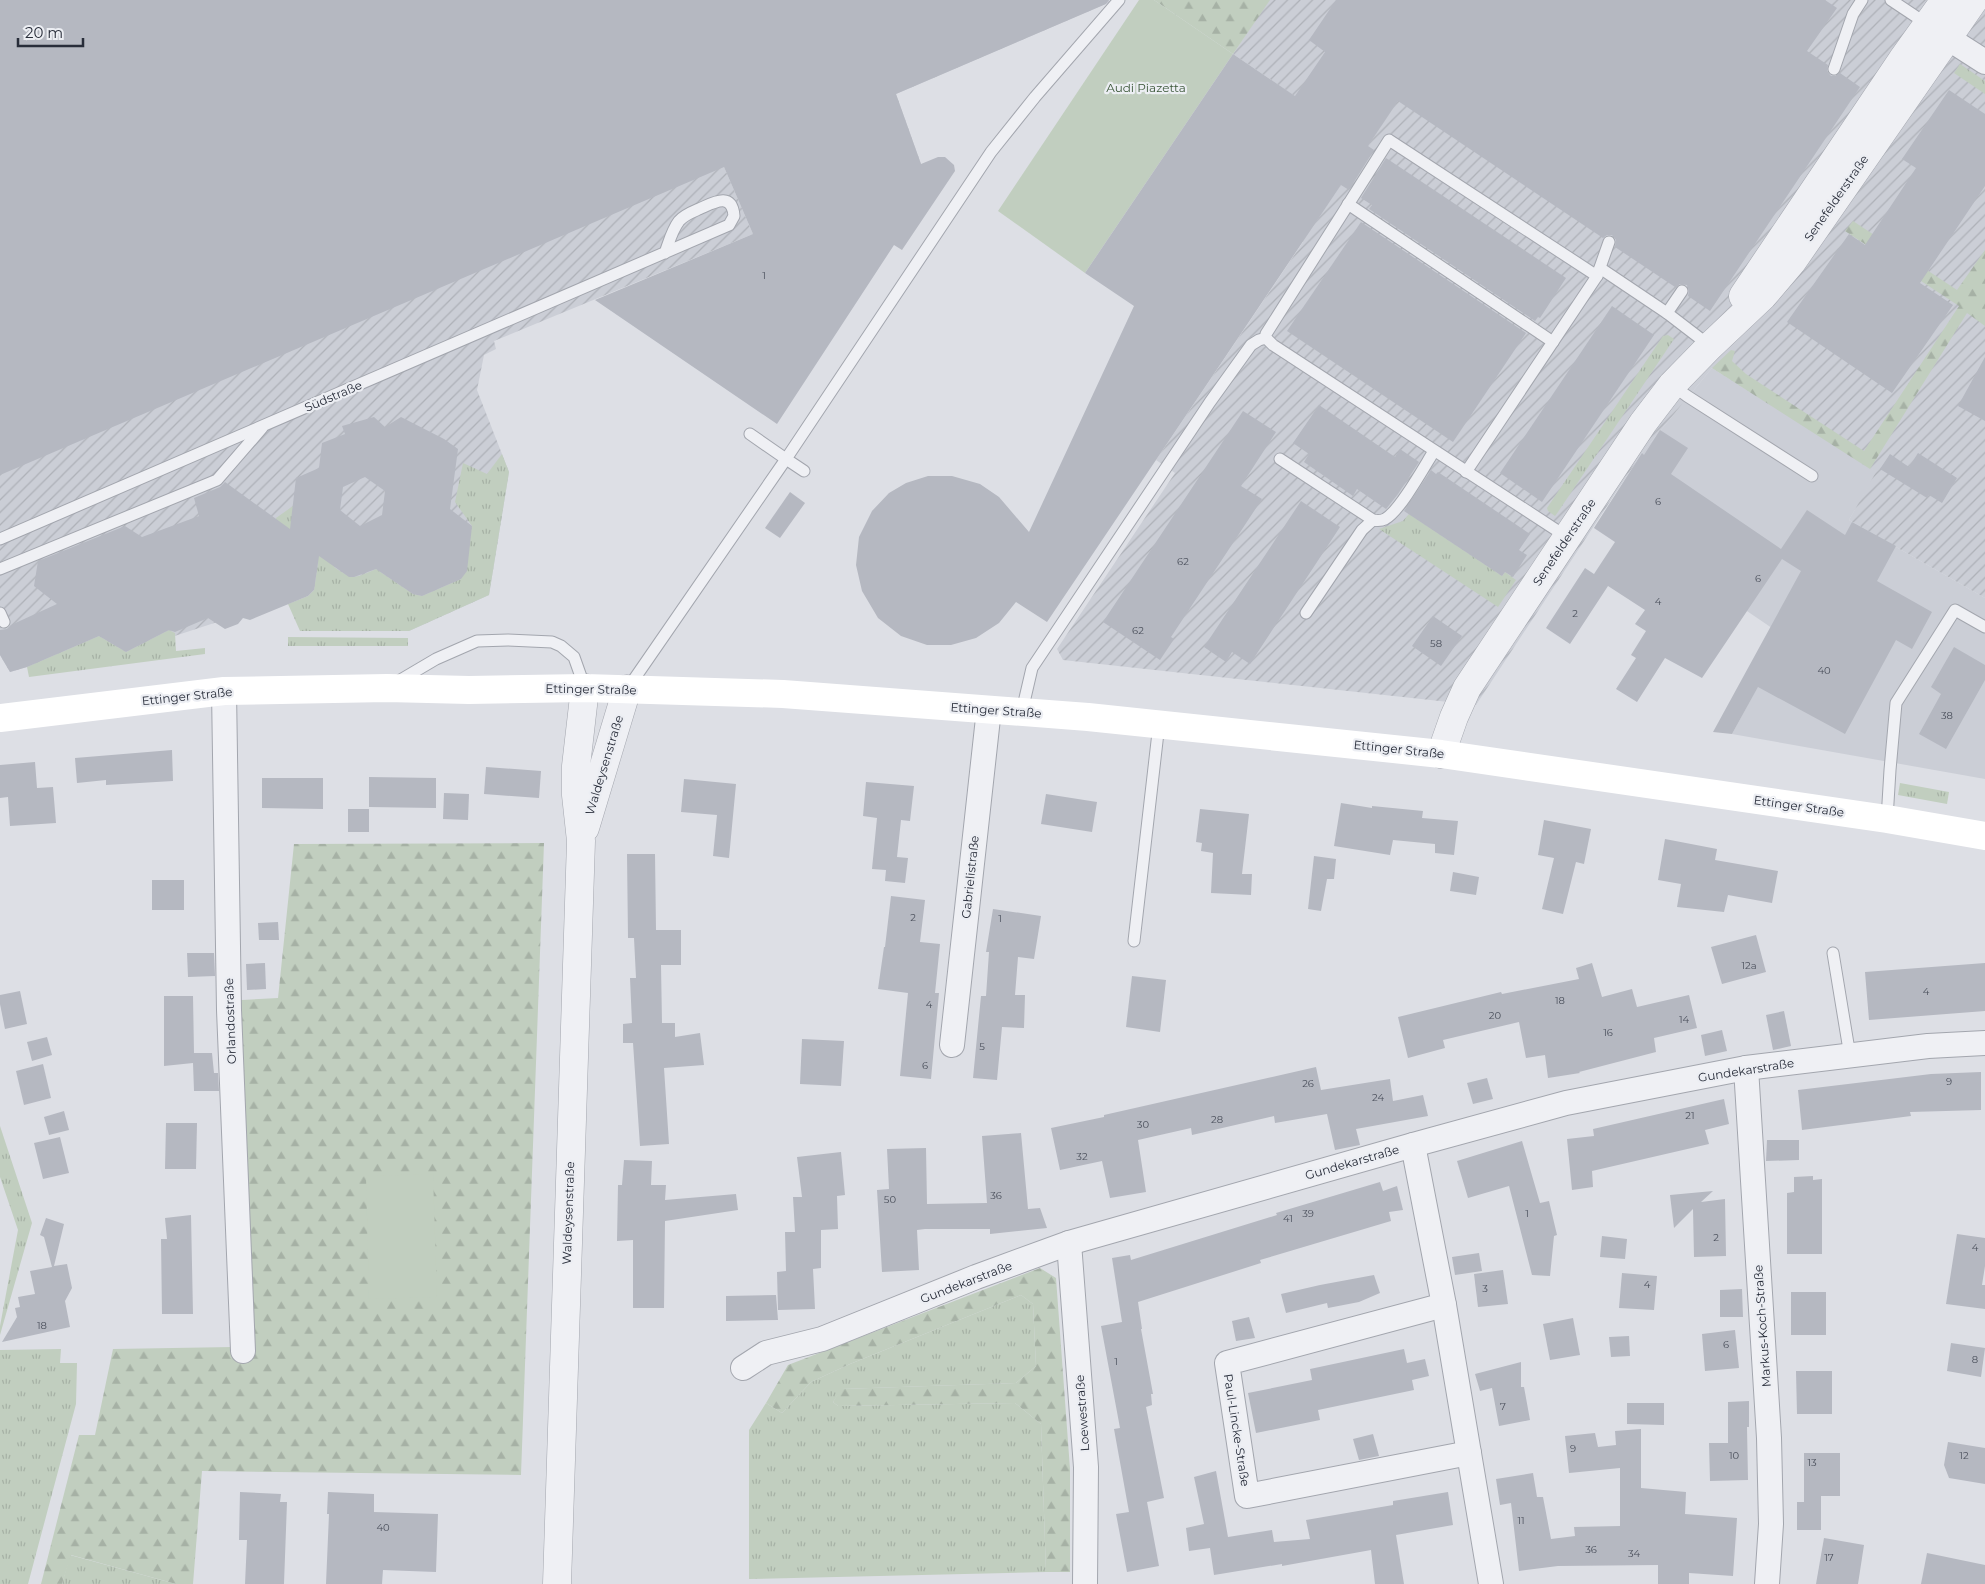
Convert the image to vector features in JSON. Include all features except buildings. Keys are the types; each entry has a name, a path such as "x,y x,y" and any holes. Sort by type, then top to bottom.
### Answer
{"main road":[{"name":"Ettinger Straße","path":"0,718 224,691 387,688 469,690 585,688 783,694 1022,711 1441,754 1888,819 1985,836"}],"street":[{"name":"Senefelderstraße","path":"1938,31 1944,0"},
{"name":"Senefelderstraße","path":"1441,754 1467,688 1643,423 1672,385 1710,346 1938,31 1974,0"},
{"path":"1938,31 1985,62"},
{"name":"Waldeysenstraße","path":"558,1584 581,842 576,795 576,766 585,688"},
{"name":"Waldeysenstraße","path":"581,842 627,689"},
{"name":"Orlandostraße","path":"224,691 229,1010 243,1351"},
{"name":"Gabrielistraße","path":"952,1045 989,709"},
{"name":"Gundekarstraße","path":"743,1368 766,1353 822,1339 976,1277 1069,1243 1413,1144 1566,1103 1746,1068 1928,1046 1985,1043"},
{"name":"Markus-Koch-Straße","path":"1746,1068 1769,1438 1771,1524 1766,1584"},
{"path":"1413,1144 1444,1305 1491,1584"},
{"name":"Loewestraße","path":"1069,1243 1086,1467 1085,1584"},
{"name":"Paul-Lincke-Straße","path":"1444,1305 1227,1363 1247,1496 1469,1453"}],"lane":[{"path":"627,689 786,459 987,158 1035,97 1119,0"},
{"path":"1834,69 1853,14 1862,0"},
{"path":"1892,0 1938,31"},
{"path":"1266,338 1272,323 1389,140 1598,272 1667,313 1710,346"},
{"name":"Südstraße","path":"0,538 263,426 665,253 729,225 734,216 732,207 725,201 717,200 687,215 675,227 665,253"},
{"path":"1348,204 1554,342"},
{"path":"1466,472 1554,342 1598,272 1609,242"},
{"path":"1667,313 1682,291"},
{"path":"1266,338 1273,345 1434,452 1567,537"},
{"path":"1022,711 1032,668 1210,402 1251,345 1266,338"},
{"path":"1672,385 1812,476"},
{"path":"0,569 217,480 263,426"},
{"path":"750,434 804,471"},
{"path":"1280,459 1373,520 1380,521 1391,514 1434,452"},
{"path":"1306,613 1362,530 1373,520"},
{"path":"1888,819 1896,703 1955,610 1985,627"},
{"path":"387,688 436,659 477,641 508,640 552,642 561,646 574,657 585,688"},
{"path":"1134,941 1159,724"},
{"path":"1833,952 1850,1056"}],"shaded area":[{"path":"0,0 1109,0 1110,2 896,94 921,164 724,167 753,234 494,341 496,349 484,355 477,390 509,472 489,595 409,631 355,631 314,590 126,652 27,667 10,672 0,655"},
{"path":"1269,0 1985,0 1985,598 1849,520 1876,472 1712,368 1642,453 1476,705 1063,660 1057,649 1175,473 1156,460 1303,242 1301,240 1317,220 1381,126 1340,127 1233,54"},
{"path":"1712,368 1877,472 1849,520 1985,598 1985,779 1732,734 1785,637 1616,522 1594,528 1642,453"}],"green space":[{"name":"Audi Piazetta","path":"1139,0 1154,0 1233,54 1085,273 998,211"},
{"path":"1154,0 1270,0 1233,54"},
{"path":"1960,64 1985,81 1985,94 1954,73"},
{"path":"1853,221 1957,290 1985,250 1985,326 1967,313 1870,469 1712,368 1731,350 1735,351 1732,361 1746,374 1864,451 1959,306 1845,231"},
{"path":"1668,335 1674,339 1555,516 1547,508 1663,336"},
{"path":"502,454 509,472 489,595 409,631 300,631 288,604 308,596 314,590 318,563 276,534 276,518 293,506 316,523 334,563 334,567 355,577 376,569 413,594 422,596 461,579 472,526 455,502 463,463 487,474"},
{"path":"1409,514 1502,576 1505,572 1516,580 1498,607 1379,529 1403,521"},
{"path":"169,630 175,633 176,651 205,648 205,654 29,677 27,667 99,636 126,652"},
{"path":"288,637 408,638 408,646 288,646"},
{"path":"1900,783 1949,792 1947,804 1898,795"},
{"path":"544,843 521,1475 202,1471 193,1584 176,1584 71,1555 62,1584 41,1584 79,1435 95,1435 113,1349 232,1347 223,1001 278,998 294,844"},
{"path":"0,1126 32,1223 0,1335 0,1326 18,1230 0,1177"},
{"path":"433,1174 437,1297 369,1299 366,1176"},
{"path":"1040,1268 1056,1278 1070,1469 1070,1572 1046,1572 1041,1424 1015,1403 838,1406 833,1402 841,1389 1016,1383 1036,1366 1033,1304 1021,1295 850,1364 811,1382 782,1413 766,1403 788,1365"},
{"path":"1021,1295 1033,1304 1036,1366 1016,1383 842,1389 833,1402 838,1406 1015,1403 1041,1424 1046,1572 749,1579 749,1430 766,1403 782,1413 811,1382 850,1364"},
{"path":"61,1349 60,1363 77,1363 76,1404 28,1584 0,1584 0,1350"},
{"path":"70,1555 176,1584 62,1584"}]}
